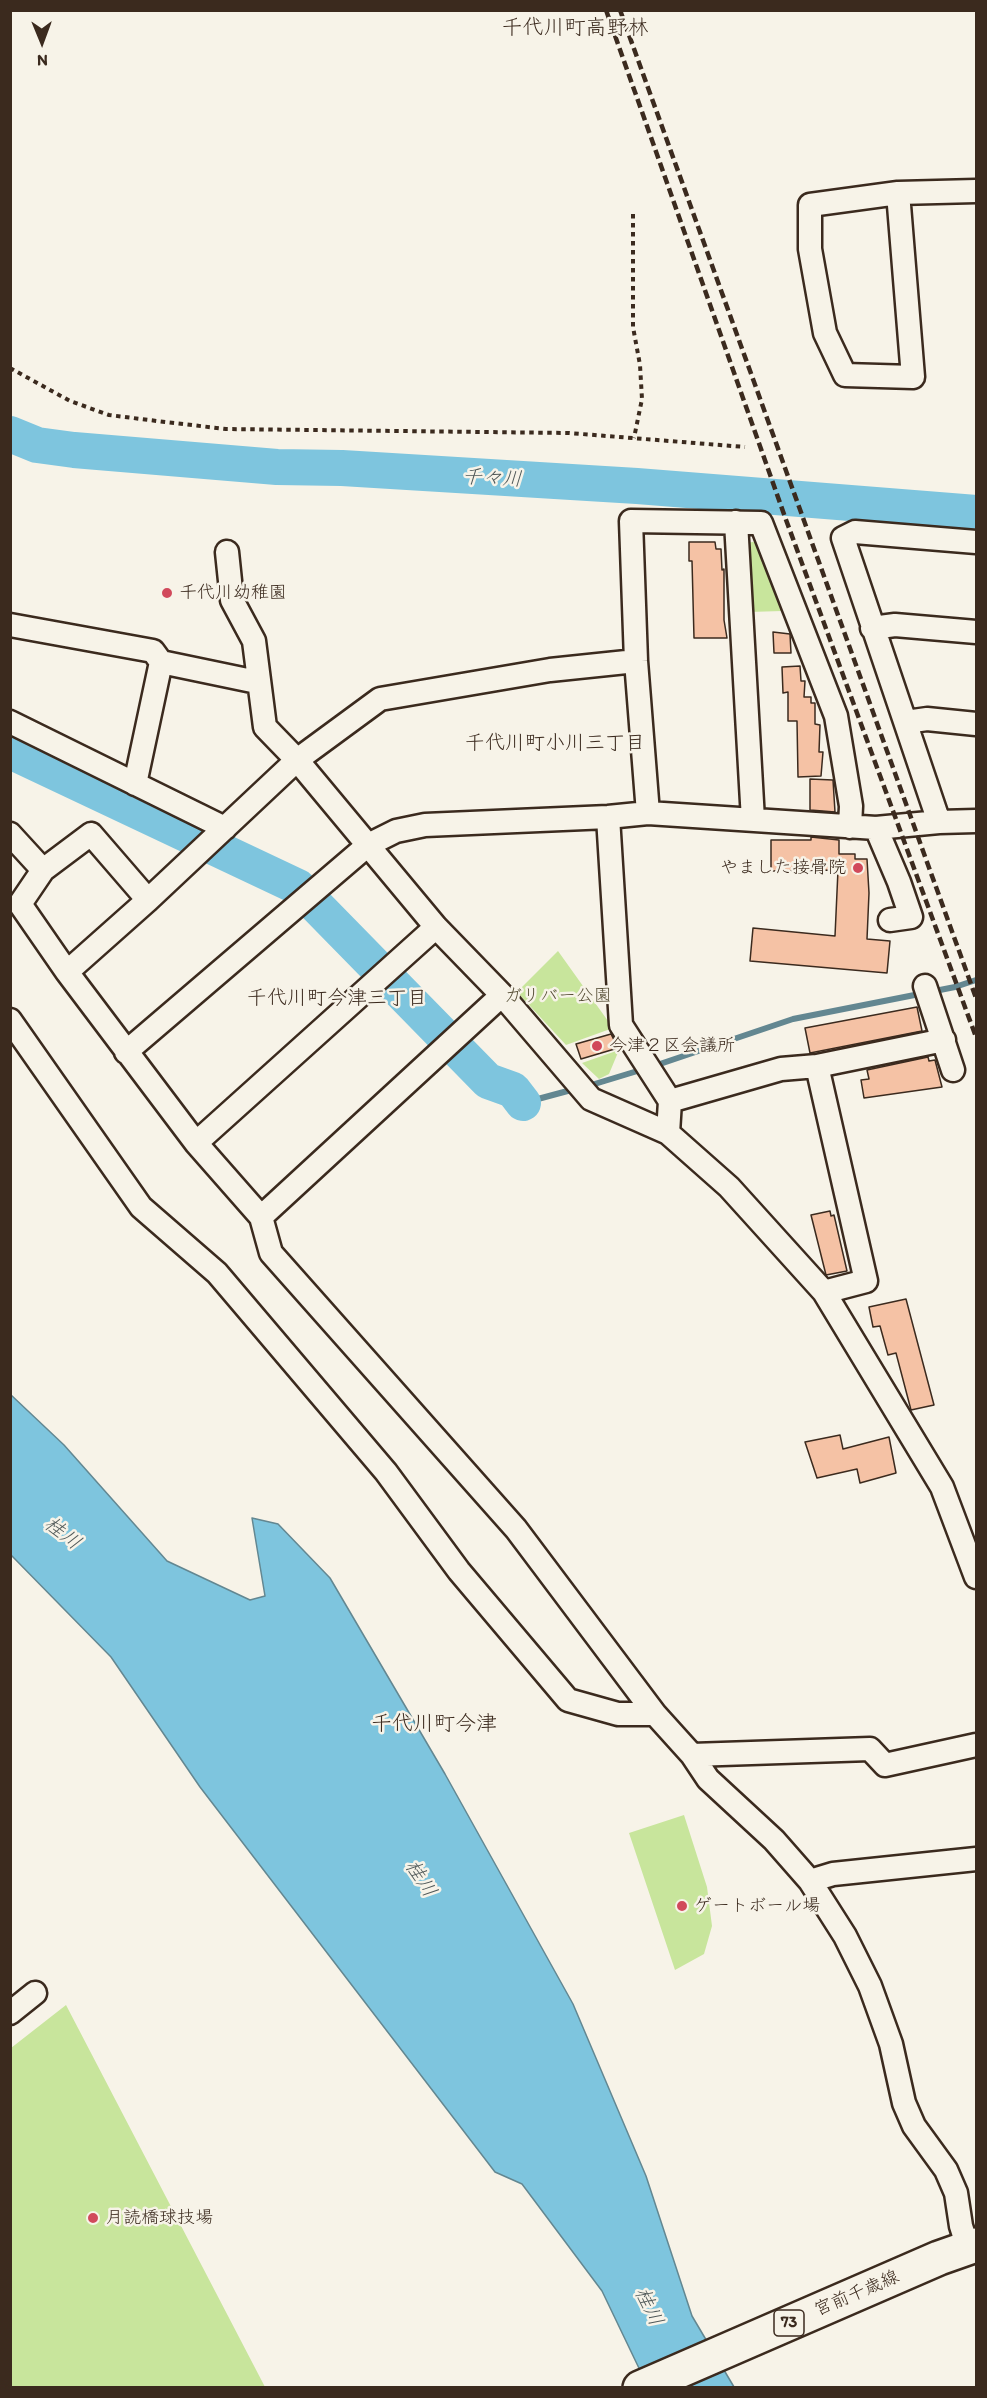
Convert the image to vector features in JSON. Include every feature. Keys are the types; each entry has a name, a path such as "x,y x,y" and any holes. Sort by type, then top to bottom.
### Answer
{"main road":[{"name":"宮前千歳線","path":"640,2388 961,2250"}],"street":[{"path":"898,193 913,377 845,375 825,333 810,249 810,205 898,193 976,190"},
{"path":"648,813 636,661 631,521 761,523 836,716 851,806 850,827"},
{"path":"736,522 753,820"},
{"path":"939,822 843,538 855,532 976,542"},
{"path":"227,552 232,600 254,641 257,681 265,727 297,760 436,927 502,995 591,1099 668,1133 729,1187 824,1292 942,1488 976,1577"},
{"path":"872,628 895,625 976,632"},
{"path":"10,626 153,651 161,662 257,681"},
{"path":"67,972 148,900 297,760 380,699 550,670 636,661"},
{"path":"135,784 161,662"},
{"path":"906,722 927,719 976,724"},
{"path":"10,722 225,828"},
{"path":"126,1052 368,845 396,831 425,825 608,817 648,813 876,828 976,821"},
{"path":"608,817 621,1025 670,1101 668,1133"},
{"path":"876,828 911,917 890,920"},
{"path":"10,834 43,870"},
{"path":"148,900 92,834 43,870 20,904 67,972 196,1143 261,1217 271,1253 516,1529 655,1714 692,1755 708,1779 774,1839 810,1881 845,1936 870,1986 891,2044 904,2103 915,2126 946,2170 956,2193 961,2226 961,2250"},
{"path":"196,1143 436,927"},
{"path":"927,991 954,1070"},
{"path":"261,1217 502,995"},
{"path":"10,1020 141,1207 225,1282 386,1472 459,1571 568,1700 618,1714 655,1714"},
{"path":"670,1101 781,1069 817,1066 944,1040"},
{"path":"817,1066 866,1281 824,1292"},
{"path":"692,1755 870,1749 885,1765 976,1745"},
{"path":"810,1881 833,1874 976,1859"},
{"path":"10,2013 35,1993"}],"path":[{"path":"633,214 633,327 640,365 642,399 634,438"},
{"path":"10,368 70,401 109,415 226,429 569,433 745,447"}],"green space":[{"path":"759,541 782,611 749,612 746,543"},
{"name":"ガリバー公園","path":"558,951 613,1028 566,1045 517,992"},
{"path":"619,1050 609,1074 599,1079 582,1063"},
{"name":"ゲートボール場","path":"684,1815 707,1887 712,1926 704,1954 675,1970 629,1833"},
{"name":"月読橋球技場","path":"66,2005 265,2387 11,2387 11,2048"}],"water":[{"name":"桂川","path":"10,1394 64,1445 167,1561 250,1600 265,1596 252,1518 278,1524 330,1578 445,1774 573,2004 646,2176 692,2316 734,2387 648,2387 602,2291 522,2184 495,2172 200,1787 111,1657 11,1555"}],"building":[{"path":"689,542 715,542 716,549 721,549 727,638 694,638 692,561 689,561"},
{"path":"773,632 790,634 791,653 774,653"},
{"path":"800,666 801,681 805,681 804,697 811,697 811,703 815,703 815,724 820,725 819,752 823,752 821,776 798,777 797,721 788,721 788,692 783,693 782,667"},
{"path":"810,779 833,780 835,812 810,810"},
{"path":"811,837 839,840 839,854 855,854 855,859 867,859 869,893 867,939 890,941 887,973 750,961 753,928 835,936 838,870 771,871 771,840 811,840"},
{"path":"917,1007 922,1031 810,1053 805,1028"},
{"name":"今津２区会議所","path":"611,1034 618,1048 581,1059 576,1044"},
{"path":"928,1057 929,1061 935,1060 942,1087 864,1098 861,1080 869,1079 867,1070"},
{"path":"830,1211 831,1216 834,1215 847,1271 826,1275 811,1215"},
{"path":"906,1299 934,1405 911,1410 896,1353 888,1355 880,1326 873,1327 869,1307"},
{"path":"840,1435 843,1449 889,1437 896,1473 860,1483 857,1469 817,1478 805,1442"}],"waterway":[{"name":"千々川","path":"10,434 37,445 74,450 277,467 342,468 637,486 976,513"},
{"path":"10,751 298,887 488,1081 513,1090 523,1103"},
{"path":"654,1066 793,1019 955,987 976,980"},
{"path":"588,1086 644,1069"},
{"path":"523,1103 575,1089"}],"railway":[{"path":"606,10 785,517 976,1037"},
{"path":"620,10 976,998"}],"place":[{"name":"千代川幼稚園","path":"167,593"},
{"name":"やました接骨院","path":"858,868"},
{"name":"今津２区会議所","path":"597,1046"},
{"name":"ゲートボール場","path":"682,1906"},
{"name":"月読橋球技場","path":"93,2218"}],"district":[{"name":"千代川町高野林","path":"575,29"},
{"name":"千代川町小川三丁目","path":"555,744"},
{"name":"千代川町今津三丁目","path":"337,999"},
{"name":"千代川町今津","path":"434,1725"}]}
